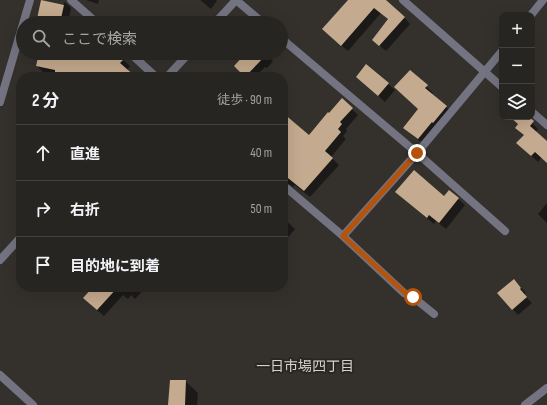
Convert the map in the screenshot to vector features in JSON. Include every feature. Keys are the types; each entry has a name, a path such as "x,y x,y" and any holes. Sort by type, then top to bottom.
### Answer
{"street":[{"path":"25,16 30,0"},
{"path":"71,0 89,16"},
{"path":"221,16 236,0 255,16"},
{"path":"403,0 499,84"},
{"path":"533,12 543,0"},
{"path":"288,44 417,153 505,231"},
{"path":"0,102 16,48"},
{"path":"343,236 417,153 499,55"},
{"path":"138,60 151,72"},
{"path":"172,72 183,60"},
{"path":"535,115 547,125"},
{"path":"288,189 343,236 404,292 413,297 434,314"},
{"path":"0,260 16,242"},
{"path":"0,375 33,405"},
{"path":"524,405 547,388"}],"building":[{"path":"41,0 64,5 62,16 38,16"},
{"path":"348,0 386,0 405,17 379,46 372,40 388,19 374,8 341,46 322,29"},
{"path":"37,60 123,60 120,63 130,72 55,72 55,70 36,66"},
{"path":"240,60 261,60 250,72 240,72 234,66"},
{"path":"366,64 389,83 378,96 356,77"},
{"path":"410,70 428,85 425,88 447,106 418,139 403,128 418,109 394,87"},
{"path":"342,98 353,108 340,122 342,124 338,129 341,132 325,151 333,158 304,191 288,178 288,117 309,135 328,112 329,113"},
{"path":"513,120 534,121 530,126 547,141 547,163 535,152 531,156 516,143 524,135 515,128 518,124"},
{"path":"414,170 444,196 449,190 459,198 439,223 429,215 427,218 395,192"},
{"path":"514,279 527,297 512,310 497,293"},
{"path":"88,292 113,292 97,310 83,298"},
{"path":"170,380 186,380 185,405 168,405"}],"district":[{"name":"一日市場四丁目","path":"305,366"}],"route":[{"path":"413,297 404,292 343,236 417,153"}]}
